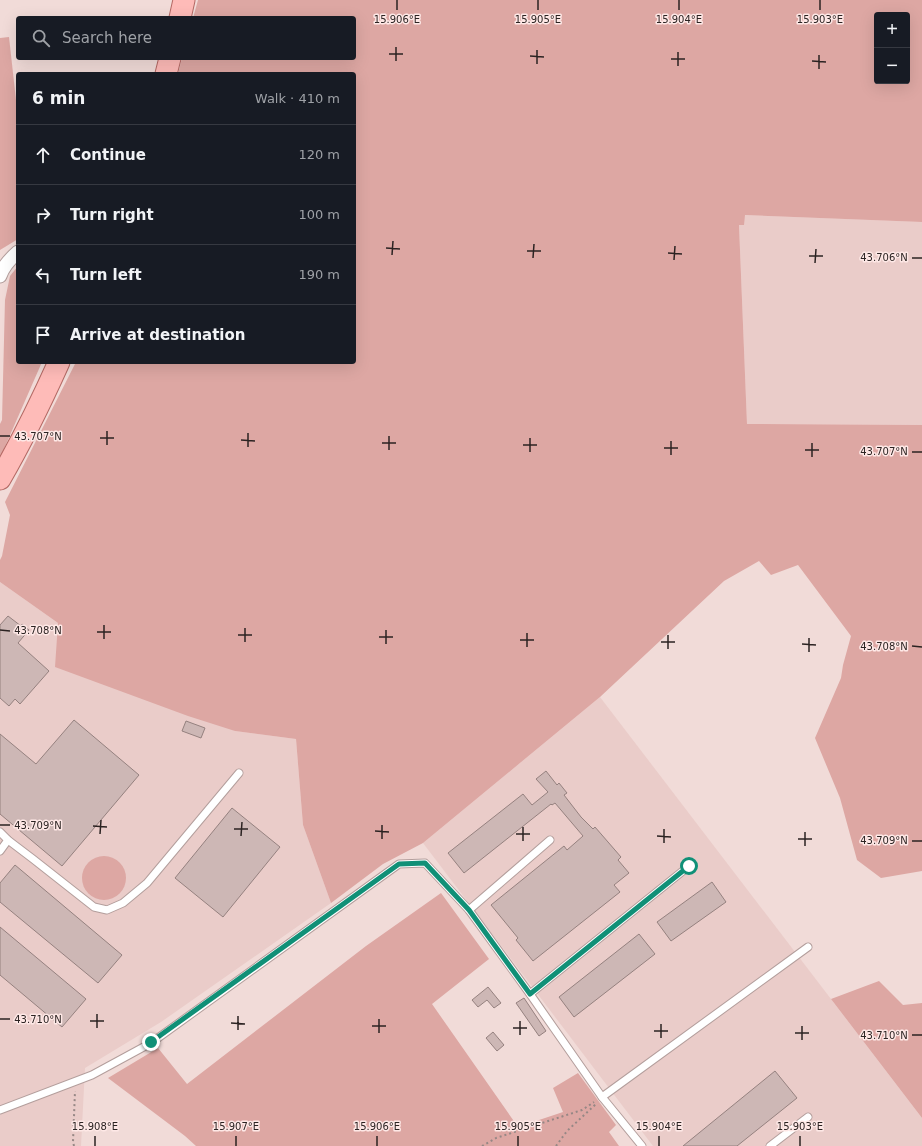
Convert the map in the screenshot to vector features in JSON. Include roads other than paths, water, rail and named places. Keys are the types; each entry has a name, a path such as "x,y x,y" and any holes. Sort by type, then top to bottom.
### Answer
{"main road":[{"path":"180,16 184,0"},
{"path":"166,72 170,60"},
{"path":"0,479 20,445 46,393 58,364"}],"street":[{"path":"0,276 8,260 16,254"}],"lane":[{"path":"0,832 8,840 94,907 107,910 123,903 147,883 239,773"},
{"path":"0,851 8,840"},
{"path":"469,910 550,840"},
{"path":"0,1110 92,1075 151,1042 399,864 425,863 469,910 602,1097 642,1146"},
{"path":"530,994 689,866"},
{"path":"602,1097 808,947"},
{"path":"770,1146 808,1117"}]}
